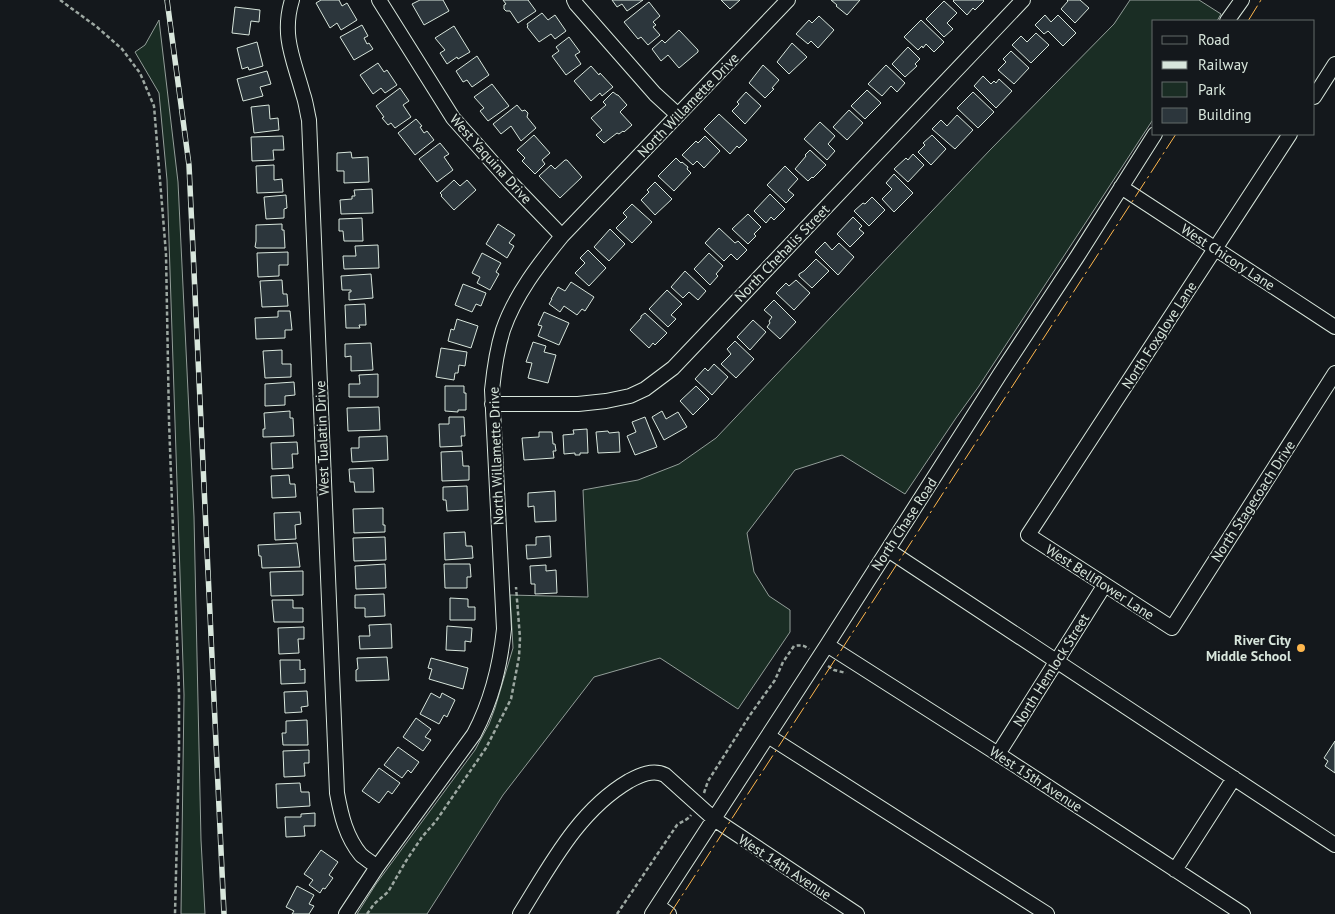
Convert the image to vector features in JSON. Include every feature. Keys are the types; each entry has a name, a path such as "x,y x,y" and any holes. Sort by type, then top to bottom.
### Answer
{"street":[{"name":"West Tualatin Drive","path":"292,0 288,13 287,33 309,120 337,793 341,814 350,839 362,855 377,867"},
{"name":"West Yaquina Drive","path":"379,0 454,118 510,182 562,236"},
{"path":"574,0 655,94 678,115"},
{"name":"North Willamette Drive","path":"346,914 377,867 474,734 485,714 498,672 504,628 492,390 503,330 516,300 540,264 562,236 788,0"},
{"name":"North Chehalis Street","path":"492,404 578,404 606,401 630,396 645,389 673,368 1023,0"},
{"path":"1229,20 1242,0"},
{"path":"1315,95 1335,64"},
{"name":"North Chase Road","path":"660,911 714,820 1154,135"},
{"name":"North Foxglove Lane","path":"1028,536 1289,135"},
{"name":"West Chicory Lane","path":"1121,187 1335,327"},
{"name":"North Stagecoach Drive","path":"1172,628 1335,373"},
{"name":"West Bellflower Lane","path":"1028,536 1172,628"},
{"path":"888,550 1335,845"},
{"name":"North Hemlock Street","path":"998,754 1104,586"},
{"name":"West 15th Avenue","path":"827,645 1243,914"},
{"path":"768,736 1047,914"},
{"name":"West 14th Avenue","path":"520,914 586,816 614,790 636,777 660,772 714,820 857,914"},
{"path":"1175,870 1234,778"}],"path":[{"path":"60,0 97,27 122,49 140,73 154,106 166,254 169,421 179,682 175,914"},
{"path":"617,914 677,825 689,818 698,805 708,780 775,680 789,652 794,646 805,646"}],"green space":[{"path":"1130,0 1199,0 1221,14 1218,20 1152,20 1152,121 979,386 905,494 842,455 795,470 747,533 754,572 769,596 790,610 790,632 738,709 660,658 594,677 503,795 427,914 357,914 376,884 475,750 489,724 513,648 510,595 588,597 583,490 638,480 679,464 716,438 990,150 1114,24"},
{"path":"159,20 178,182 194,517 201,840 205,914 181,914 184,695 167,180 159,93 135,52 145,45"}],"building":[{"path":"321,0 339,0 342,6 347,3 357,20 341,30 337,23 330,28 316,3"},
{"path":"420,0 443,0 449,11 424,25 412,4"},
{"path":"503,0 528,0 536,11 518,23 510,11 504,9 506,4"},
{"path":"612,0 643,0 627,11 622,4 617,7"},
{"path":"721,0 740,0 730,9"},
{"path":"831,0 860,0 847,15"},
{"path":"954,0 984,1 975,10 973,8 967,15"},
{"path":"1067,0 1080,0 1089,8 1075,23 1061,9"},
{"path":"944,1 957,13 947,23 953,29 944,37 926,19"},
{"path":"649,2 660,16 653,22 656,25 653,27 660,35 648,45 641,37 638,39 624,22"},
{"path":"235,7 260,10 259,22 251,21 249,35 232,33"},
{"path":"542,13 548,20 555,15 566,31 555,39 551,34 539,42 527,27 527,24"},
{"path":"1045,15 1051,22 1058,15 1076,33 1063,46 1048,31 1044,34 1035,25"},
{"path":"819,16 834,30 818,48 811,41 808,44 796,34 809,20 812,23"},
{"path":"921,20 944,42 934,52 926,44 918,50 904,37"},
{"path":"362,25 368,36 364,38 373,49 354,60 340,37"},
{"path":"454,26 470,52 458,59 457,57 447,64 440,53 445,50 435,38"},
{"path":"679,30 698,52 679,68 668,55 661,61 652,49 662,40 665,43"},
{"path":"1036,33 1049,45 1031,63 1012,45 1021,36 1027,42"},
{"path":"569,37 580,52 575,55 581,64 566,75 552,56 559,51 556,47"},
{"path":"257,42 263,66 249,70 248,67 242,69 237,48"},
{"path":"792,43 807,57 789,74 777,62"},
{"path":"908,47 920,59 915,64 917,66 905,77 892,64"},
{"path":"1011,51 1029,68 1014,84 998,70 1006,62 1003,59"},
{"path":"477,56 489,75 472,87 467,80 463,82 456,71"},
{"path":"378,63 384,72 387,70 397,85 385,93 381,88 373,94 360,75"},
{"path":"763,65 779,80 772,88 774,89 765,98 749,83"},
{"path":"886,65 905,83 897,92 891,86 882,96 868,84"},
{"path":"591,66 613,87 602,96 600,93 591,101 574,81"},
{"path":"267,71 271,84 260,87 263,96 243,101 237,79"},
{"path":"983,76 991,84 994,81 996,83 999,79 1012,91 996,108 974,86"},
{"path":"492,84 509,106 488,121 480,111 484,108 474,97"},
{"path":"400,88 409,101 403,105 411,117 395,128 391,123 388,125 376,106"},
{"path":"867,90 881,103 865,119 851,106"},
{"path":"613,92 627,105 620,112 632,125 624,132 617,133 604,143 596,135 602,130 591,118 606,105 603,102"},
{"path":"746,92 761,106 745,124 732,111"},
{"path":"973,92 994,112 978,128 957,108"},
{"path":"269,105 270,119 278,118 279,130 254,133 251,107"},
{"path":"517,105 522,111 525,110 528,113 527,117 536,128 521,141 511,126 501,134 493,124"},
{"path":"849,110 863,123 847,140 833,127"},
{"path":"719,114 747,140 739,148 737,146 730,154 704,129"},
{"path":"957,115 973,130 955,149 932,129 941,120 947,126"},
{"path":"416,119 422,126 420,127 424,133 427,131 434,140 415,155 398,133"},
{"path":"820,122 835,136 828,144 835,151 827,160 804,139"},
{"path":"534,135 550,153 542,160 545,164 535,174 522,161 525,158 517,150"},
{"path":"932,135 946,149 931,165 918,152 925,145 923,143"},
{"path":"283,136 284,150 273,150 274,160 252,161 251,137"},
{"path":"705,136 720,151 704,168 697,161 693,165 682,155 696,141 698,143"},
{"path":"440,143 449,154 444,157 453,170 437,182 419,159"},
{"path":"810,150 826,165 808,181 795,169"},
{"path":"351,152 352,158 368,157 369,182 344,183 344,171 337,171 337,153"},
{"path":"913,154 924,165 908,182 894,169 906,158 908,160"},
{"path":"676,158 688,167 687,169 691,173 674,191 658,176"},
{"path":"565,160 582,177 560,198 539,176 551,165 555,169"},
{"path":"274,165 274,180 282,179 283,192 257,193 256,166"},
{"path":"785,166 798,179 788,190 794,195 786,203 767,185"},
{"path":"894,174 913,193 894,212 882,199 892,189 886,183"},
{"path":"454,180 460,186 467,180 476,190 454,210 440,193"},
{"path":"655,182 672,199 655,215 641,200"},
{"path":"372,189 373,213 341,214 340,200 352,199 352,196 355,196 354,190"},
{"path":"770,194 785,209 774,220 771,217 766,223 754,211"},
{"path":"286,195 287,208 284,209 284,218 266,219 264,197"},
{"path":"872,197 885,210 869,226 854,211"},
{"path":"632,204 652,222 632,243 616,228 627,217 623,213"},
{"path":"748,214 761,227 748,244 732,229"},
{"path":"853,217 862,226 859,229 864,233 850,247 837,234"},
{"path":"362,218 363,241 344,241 343,231 339,231 339,219"},
{"path":"282,224 285,248 255,247 256,225"},
{"path":"498,224 515,235 509,243 514,246 507,258 486,244"},
{"path":"719,228 735,243 738,241 747,250 737,260 731,254 724,261 705,243"},
{"path":"610,229 625,244 609,261 594,247"},
{"path":"825,242 832,250 839,243 854,257 838,275 815,252"},
{"path":"378,245 379,268 344,269 343,256 356,256 355,246"},
{"path":"588,250 606,268 589,286 575,273 585,263 580,258"},
{"path":"288,252 288,265 279,265 279,276 258,277 257,253"},
{"path":"482,253 501,263 496,272 499,274 490,290 477,283 480,277 472,273"},
{"path":"709,253 723,266 716,274 718,276 710,285 694,269"},
{"path":"816,259 829,271 812,288 799,274"},
{"path":"685,271 706,291 698,300 689,292 683,298 671,287"},
{"path":"371,274 373,298 349,300 349,292 351,290 342,290 341,276"},
{"path":"282,280 283,294 287,294 288,306 262,307 260,281"},
{"path":"796,280 810,293 794,310 776,293 786,283 789,286"},
{"path":"571,282 594,297 585,311 582,309 577,315 564,306 560,312 549,304 558,287 565,291"},
{"path":"463,284 486,293 481,306 476,304 472,312 455,305"},
{"path":"667,290 682,304 671,315 676,319 668,327 649,309"},
{"path":"774,300 796,322 780,339 767,327 772,317 764,310"},
{"path":"365,304 366,325 359,325 360,328 346,328 345,305"},
{"path":"278,311 290,311 292,330 285,330 285,338 256,339 255,318 278,317"},
{"path":"544,312 569,323 559,345 538,336 542,326 538,325"},
{"path":"645,313 667,333 655,345 653,343 649,348 630,330"},
{"path":"457,319 478,326 471,348 448,341 451,329 454,330"},
{"path":"753,320 766,332 750,350 737,337"},
{"path":"735,341 754,359 736,378 721,364 731,354 727,349"},
{"path":"533,342 546,346 544,352 556,355 548,383 528,378 532,363 526,362"},
{"path":"371,343 373,370 351,371 351,356 345,357 345,344"},
{"path":"441,348 467,352 465,366 459,365 458,373 455,373 454,380 436,377"},
{"path":"282,350 282,364 291,364 291,377 265,378 263,351"},
{"path":"714,364 728,377 712,395 695,379 705,368 708,371"},
{"path":"378,374 378,397 349,397 349,384 360,384 359,375"},
{"path":"294,382 295,395 285,396 285,405 265,406 265,384"},
{"path":"445,386 464,386 466,410 458,410 458,412 445,411"},
{"path":"696,386 709,399 693,415 680,401"},
{"path":"379,407 380,430 348,431 347,408"},
{"path":"290,411 290,418 293,418 294,436 263,437 263,429 265,429 264,413"},
{"path":"662,411 666,419 678,412 687,427 664,440 652,417"},
{"path":"449,417 464,417 465,436 461,436 462,446 440,447 439,424 449,424"},
{"path":"645,417 657,447 635,455 627,436 636,432 632,422"},
{"path":"587,429 588,453 580,453 580,455 575,455 575,453 564,454 563,435 574,434 573,430"},
{"path":"608,431 609,433 619,432 620,452 598,453 596,432"},
{"path":"539,432 552,432 556,451 553,451 554,458 524,460 522,438 539,437"},
{"path":"387,436 388,460 352,462 351,448 359,448 359,437"},
{"path":"297,442 298,454 292,454 293,468 272,469 271,443"},
{"path":"462,451 463,466 469,466 469,480 442,481 441,452"},
{"path":"373,468 374,492 355,492 354,482 350,482 349,469"},
{"path":"289,475 290,484 295,484 296,497 272,498 271,476"},
{"path":"467,486 468,510 447,511 446,500 443,500 443,487"},
{"path":"555,491 556,521 535,522 534,506 528,507 528,493"},
{"path":"383,508 385,532 354,533 353,509"},
{"path":"300,512 301,524 295,525 296,539 275,540 274,513"},
{"path":"465,532 466,546 472,546 473,558 445,560 444,533"},
{"path":"550,536 551,557 527,559 526,545 536,545 536,537"},
{"path":"385,537 386,560 354,561 353,538"},
{"path":"297,543 300,567 262,568 258,545"},
{"path":"385,564 386,588 356,589 355,566"},
{"path":"444,564 470,564 471,577 467,577 467,588 445,588"},
{"path":"546,565 546,571 556,570 557,593 535,594 535,584 531,584 530,566"},
{"path":"303,571 303,595 271,596 270,572"},
{"path":"384,594 385,616 365,617 365,608 355,608 355,595"},
{"path":"450,598 468,599 468,607 475,607 475,620 450,620"},
{"path":"272,600 293,600 293,608 303,608 303,622 274,622"},
{"path":"391,624 392,648 360,649 359,636 370,636 369,625"},
{"path":"447,626 472,628 471,642 465,641 465,651 446,650"},
{"path":"304,627 304,639 298,639 299,653 279,654 278,628"},
{"path":"387,657 389,680 356,681 357,658"},
{"path":"431,658 468,668 463,689 429,679 432,669 428,668"},
{"path":"280,660 300,660 300,670 305,669 305,683 281,684"},
{"path":"307,691 308,706 301,707 302,712 285,713 284,692"},
{"path":"431,693 440,698 442,693 455,700 447,717 444,715 439,724 420,714"},
{"path":"416,718 431,729 425,737 431,740 423,751 403,737"},
{"path":"307,720 308,745 283,745 282,733 286,733 286,721"},
{"path":"1335,741 1335,773 1325,766 1328,761 1324,758"},
{"path":"398,747 419,762 411,773 408,770 402,778 384,765"},
{"path":"309,750 309,763 304,763 305,776 284,777 283,751"},
{"path":"379,768 400,783 392,794 388,791 379,803 362,791"},
{"path":"300,783 301,792 309,792 310,806 277,808 276,784"},
{"path":"315,813 315,826 304,826 305,836 286,837 285,817 301,817 301,814"},
{"path":"321,850 338,862 329,875 333,878 320,893 309,885 313,880 304,874"},
{"path":"297,886 314,895 309,904 314,906 309,914 292,914 294,911 286,907"}],"railway":[{"path":"167,0 189,165 224,914"}],"power":[{"path":"1249,20 1261,0"},
{"path":"670,914 1175,135"}],"place":[{"name":"River City Middle School","path":"1301,648"}]}
